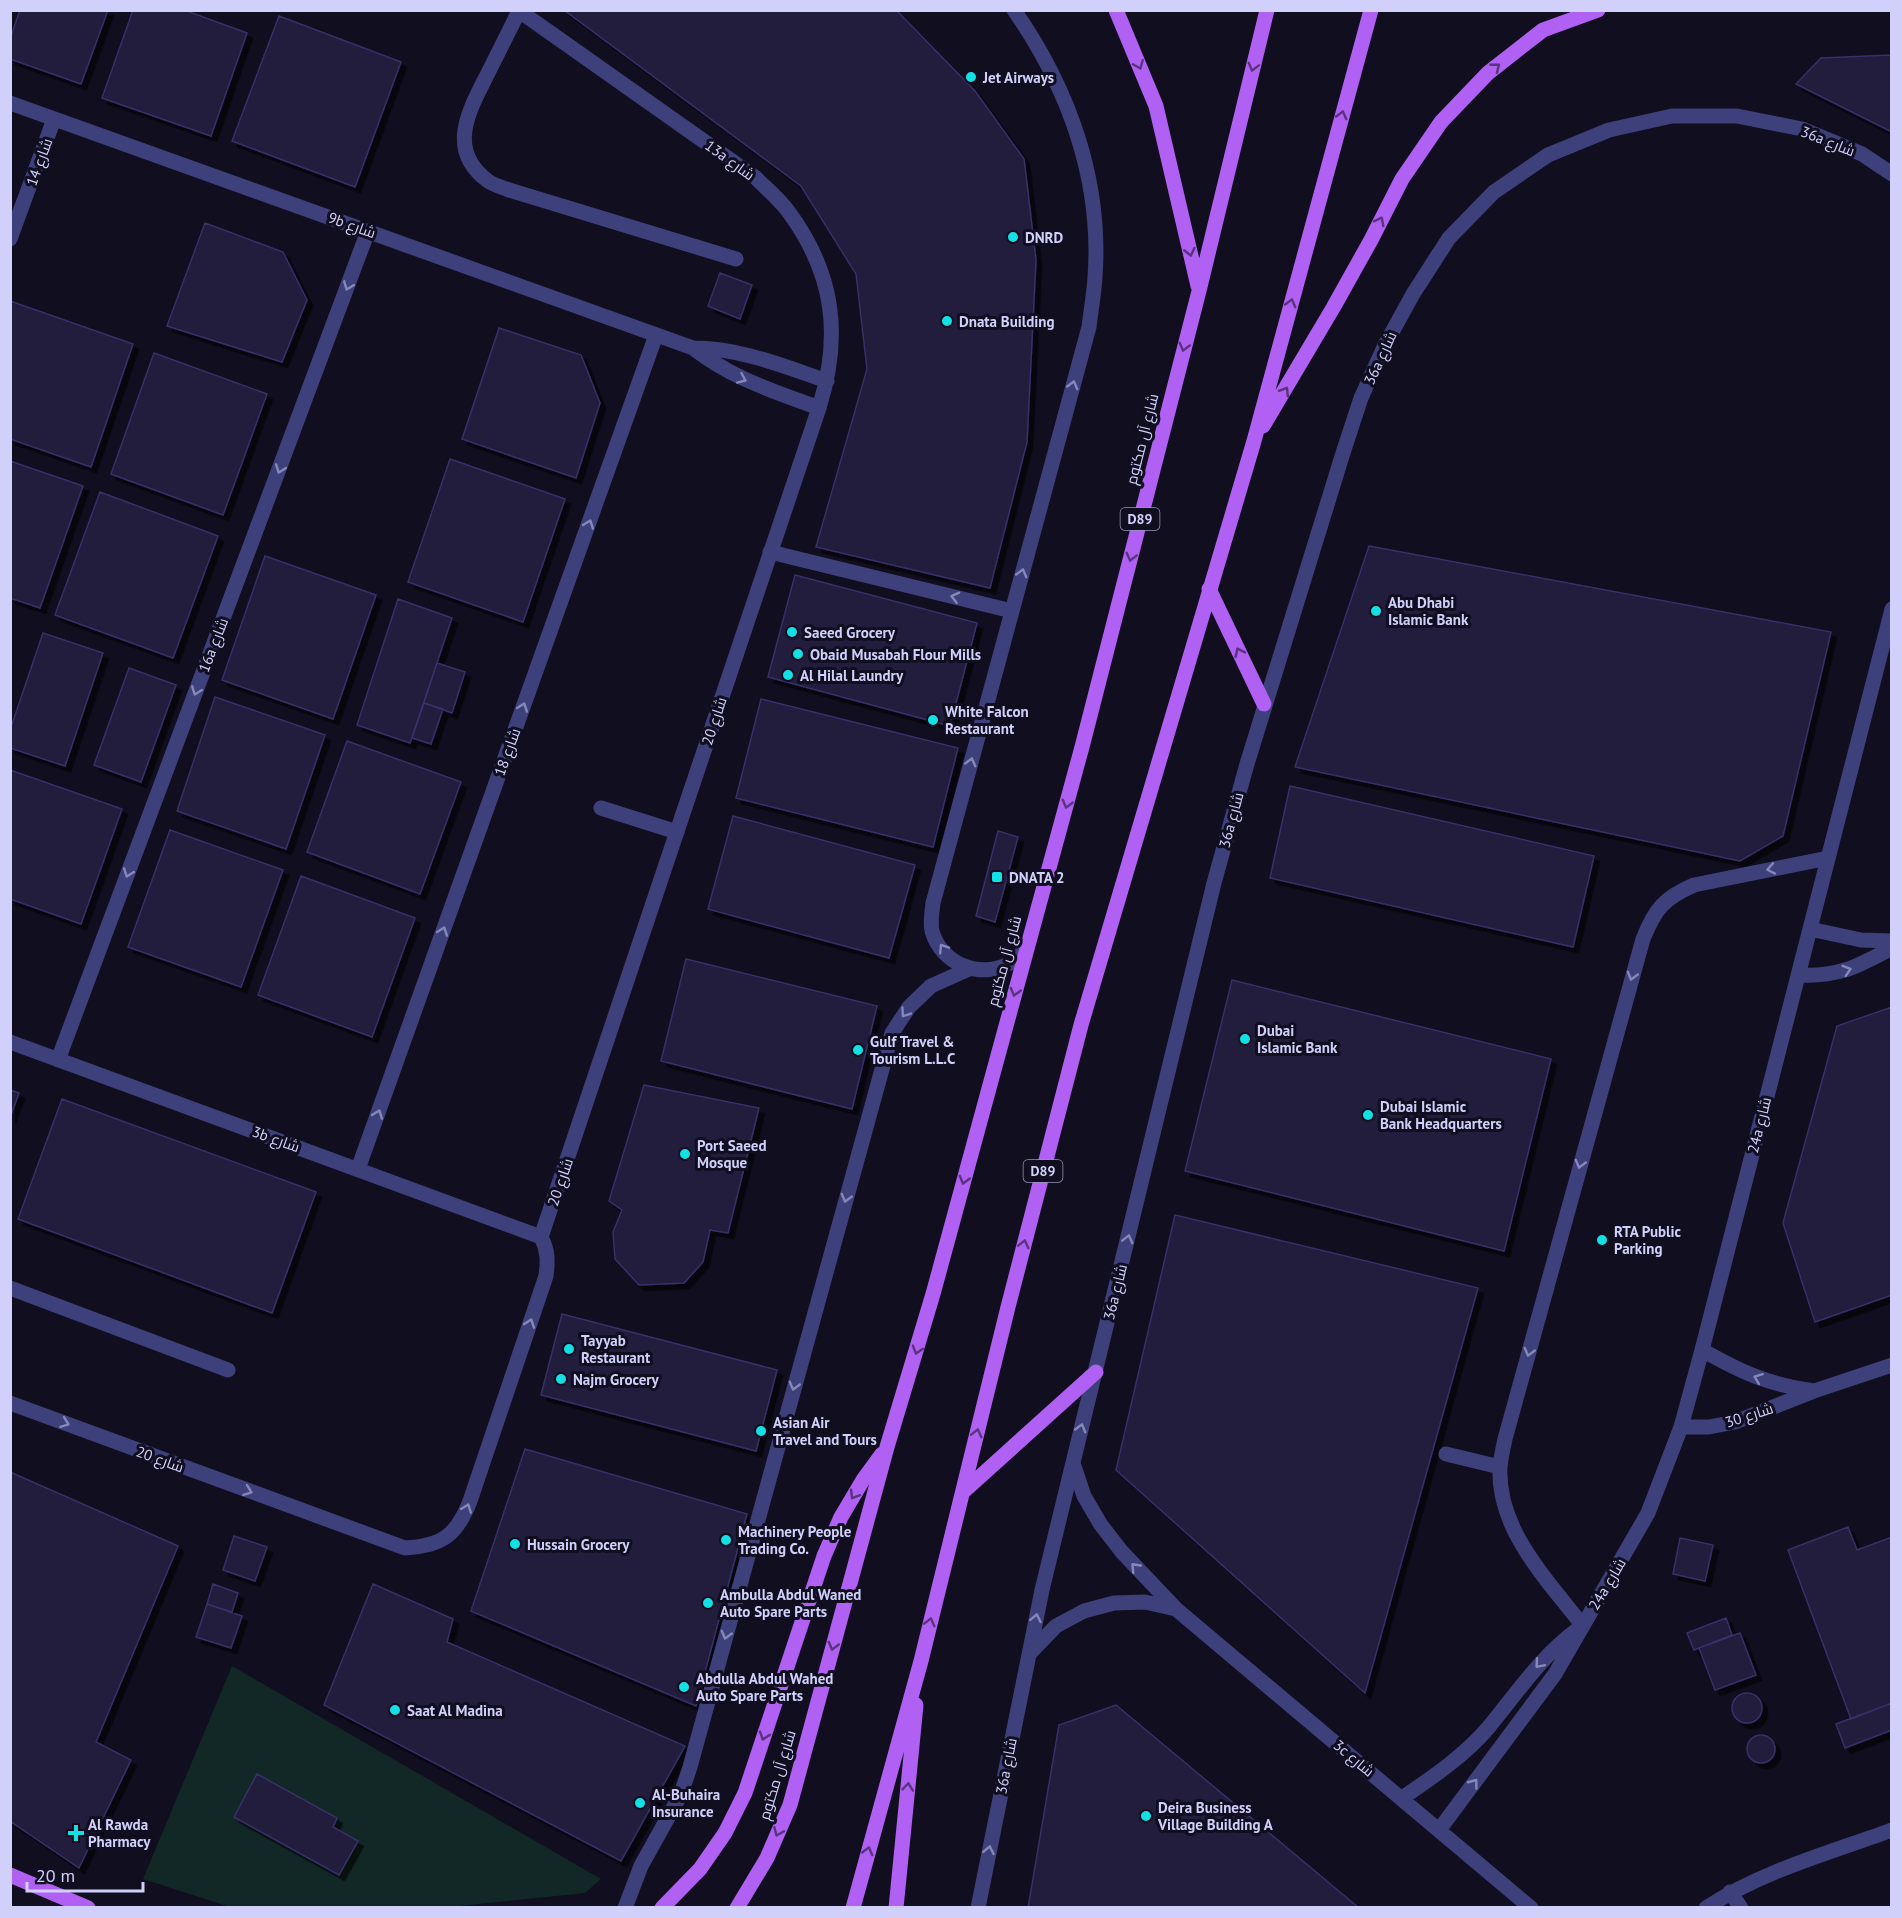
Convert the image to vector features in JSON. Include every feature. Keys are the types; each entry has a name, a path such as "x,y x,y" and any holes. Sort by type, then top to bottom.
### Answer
{"main road":[{"path":"1116,10 1156,106 1199,291"},
{"name":"شارع آل مكتوم","path":"737,1908 767,1858 790,1805 887,1447 933,1294 1082,747 1199,291 1267,10"},
{"name":"D89","path":"853,1908 921,1660 1008,1307 1081,1025 1254,441 1371,10"},
{"path":"1254,441 1333,308 1402,179 1441,122 1488,73 1543,30 1598,10"},
{"path":"1209,589 1264,704"},
{"path":"963,1492 1096,1372"},
{"path":"662,1908 700,1869 725,1833 745,1793 824,1556 841,1517 863,1480 887,1447"},
{"path":"896,1908 921,1660"},
{"path":"10,1875 88,1908"}],"street":[{"path":"969,969 945,955 932,931 933,903 1089,327 1095,277 1095,226 1088,176 1076,127 1058,83 1036,41 1014,10"},
{"path":"518,11 472,104 465,125 465,147 473,167 489,182 509,190 736,259"},
{"name":"13a شارع","path":"518,11 756,178 787,210 812,246 827,288 833,332 827,381"},
{"name":"9b شارع","path":"10,103 693,348 729,373 819,408"},
{"name":"36a شارع","path":"978,1908 1042,1590 1214,883 1264,704 1361,398 1385,345 1413,294 1449,238 1494,192 1548,155 1609,130 1672,116 1737,116 1802,129 1862,154 1892,174"},
{"name":"شارع 14","path":"10,239 54,118"},
{"name":"16a شارع","path":"58,1060 368,231"},
{"name":"شارع 18","path":"358,1169 656,335"},
{"name":"9b شارع","path":"693,348 714,348 757,357 827,381"},
{"name":"شارع 20","path":"10,1403 405,1548 427,1546 446,1537 462,1521 546,1276 548,1256 541,1237 827,381"},
{"path":"770,552 1012,611"},
{"name":"24a شارع","path":"1439,1830 1555,1674 1648,1513 1681,1427 1892,609"},
{"path":"601,808 677,832"},
{"path":"1582,1625 1524,1548 1510,1523 1503,1495 1500,1467 1505,1439 1633,972 1650,920 1661,905 1676,892 1694,885 1828,858"},
{"path":"1810,929 1861,940 1892,941"},
{"path":"624,1908 641,1866 681,1794 690,1767 892,1033 909,1007 931,986 969,969 991,970 1011,962 1027,946"},
{"path":"1798,975 1837,974 1892,948"},
{"name":"3b شارع","path":"10,1042 541,1237"},
{"path":"10,1288 228,1370"},
{"name":"شارع 30","path":"1702,1350 1741,1372 1765,1381 1789,1388 1814,1391"},
{"name":"شارع 30","path":"1681,1427 1708,1427 1735,1422 1814,1391 1892,1365"},
{"path":"1446,1454 1500,1467"},
{"name":"3c شارع","path":"1072,1462 1084,1496 1101,1525 1122,1552 1176,1609 1531,1908"},
{"name":"3c شارع","path":"1029,1654 1056,1626 1084,1611 1114,1603 1145,1602 1176,1609"},
{"name":"24a شارع","path":"1402,1798 1437,1774 1469,1747 1541,1661 1554,1647 1582,1625"},
{"path":"1706,1908 1730,1892 1776,1871 1892,1830"},
{"path":"1730,1892 1741,1908"}],"green space":[{"path":"232,1666 601,1879 585,1893 450,1907 233,1908 143,1879"}],"building":[{"path":"20,10 108,10 81,84 10,59 10,39"},
{"path":"133,10 184,10 247,33 211,136 102,98"},
{"name":"Dnata Building","path":"564,10 896,10 975,91 1024,159 1036,260 1027,442 990,588 816,547 867,369 856,274 801,186"},
{"path":"279,16 401,62 355,187 232,141"},
{"path":"1892,55 1892,132 1796,84 1821,58"},
{"path":"205,223 283,252 307,300 282,362 167,326"},
{"path":"720,273 752,285 740,319 708,306"},
{"path":"10,301 133,344 91,467 10,439"},
{"path":"499,328 581,355 600,403 576,478 462,439"},
{"path":"154,353 267,394 223,515 111,474"},
{"path":"450,459 565,499 523,622 408,582"},
{"path":"10,461 83,486 40,608 10,598"},
{"path":"100,492 218,536 173,658 55,615"},
{"path":"1369,546 1831,632 1783,836 1740,861 1295,767"},
{"path":"265,556 376,595 333,719 222,680"},
{"path":"795,575 977,623 950,726 768,677"},
{"path":"398,599 452,618 410,743 357,725"},
{"path":"43,633 103,653 65,766 10,748 10,730"},
{"path":"437,663 465,672 452,713 424,703"},
{"path":"129,668 176,685 141,782 94,765"},
{"path":"215,697 325,735 286,849 177,811"},
{"path":"761,699 958,748 933,847 736,798"},
{"path":"424,703 443,709 431,744 412,738"},
{"path":"347,741 461,782 420,894 307,852"},
{"path":"10,770 122,809 81,924 10,899"},
{"path":"1290,786 1594,856 1573,947 1270,878"},
{"path":"733,816 915,865 889,958 708,909"},
{"path":"170,830 283,870 241,987 128,947"},
{"path":"998,831 1018,837 995,922 976,916"},
{"path":"301,876 415,918 372,1037 258,995"},
{"path":"686,959 877,1006 852,1109 661,1061"},
{"name":"Dubai Islamic Bank Headquarters","path":"1232,980 1551,1059 1504,1251 1185,1171"},
{"path":"1892,1007 1892,1295 1815,1322 1783,1223 1837,1026"},
{"name":"Port Saeed Mosque","path":"644,1085 759,1108 728,1233 710,1230 703,1262 684,1283 639,1285 615,1259 613,1232 622,1210 609,1201"},
{"path":"10,1090 19,1093 10,1118"},
{"path":"62,1099 316,1192 272,1313 18,1219"},
{"path":"1175,1215 1478,1288 1365,1693 1116,1470"},
{"path":"562,1314 777,1370 756,1451 541,1395"},
{"path":"525,1449 747,1514 696,1706 471,1611"},
{"path":"10,1472 178,1546 96,1742 131,1760 79,1868 10,1821"},
{"path":"1848,1527 1857,1550 1892,1537 1892,1703 1851,1719 1788,1550"},
{"path":"234,1536 267,1547 255,1581 223,1570"},
{"path":"1680,1538 1713,1545 1705,1581 1673,1574"},
{"path":"213,1584 238,1593 232,1612 207,1604"},
{"path":"373,1584 453,1619 447,1642 685,1746 621,1861 324,1705"},
{"path":"207,1604 242,1616 231,1648 196,1637"},
{"path":"1726,1618 1732,1635 1694,1650 1687,1633"},
{"path":"1740,1633 1756,1675 1715,1690 1699,1648"},
{"path":"1747,1693 1757,1698 1762,1708 1757,1718 1747,1723 1737,1718 1732,1708 1737,1698"},
{"path":"1892,1703 1892,1730 1845,1748 1836,1724"},
{"name":"Deira Business Village Building A","path":"1116,1705 1359,1908 1028,1908 1059,1725"},
{"path":"1761,1735 1771,1739 1775,1749 1771,1759 1761,1763 1751,1759 1747,1749 1751,1739"},
{"path":"257,1774 337,1818 333,1827 358,1841 339,1875 234,1817"}],"place":[{"name":"Jet Airways","path":"971,77"},
{"name":"DNRD","path":"1013,237"},
{"name":"Dnata Building","path":"947,321"},
{"name":"Abu Dhabi Islamic Bank","path":"1376,611"},
{"name":"Saeed Grocery","path":"792,632"},
{"name":"Obaid Musabah Flour Mills","path":"798,654"},
{"name":"Al Hilal Laundry","path":"788,675"},
{"name":"White Falcon Restaurant","path":"933,720"},
{"name":"DNATA 2","path":"997,877"},
{"name":"Dubai Islamic Bank","path":"1245,1039"},
{"name":"Gulf Travel & Tourism L.L.C","path":"858,1050"},
{"name":"Dubai Islamic Bank Headquarters","path":"1368,1115"},
{"name":"Port Saeed Mosque","path":"685,1154"},
{"name":"RTA Public Parking","path":"1602,1240"},
{"name":"Tayyab Restaurant","path":"569,1349"},
{"name":"Najm Grocery","path":"561,1379"},
{"name":"Asian Air Travel and Tours","path":"761,1431"},
{"name":"Machinery People Trading Co.","path":"726,1540"},
{"name":"Hussain Grocery","path":"515,1544"},
{"name":"Ambulla Abdul Waned Auto Spare Parts","path":"708,1603"},
{"name":"Abdulla Abdul Wahed Auto Spare Parts","path":"684,1687"},
{"name":"Saat Al Madina","path":"395,1710"},
{"name":"Al-Buhaira Insurance","path":"640,1803"},
{"name":"Deira Business Village Building A","path":"1146,1816"},
{"name":"Al Rawda Pharmacy","path":"76,1833"}]}
